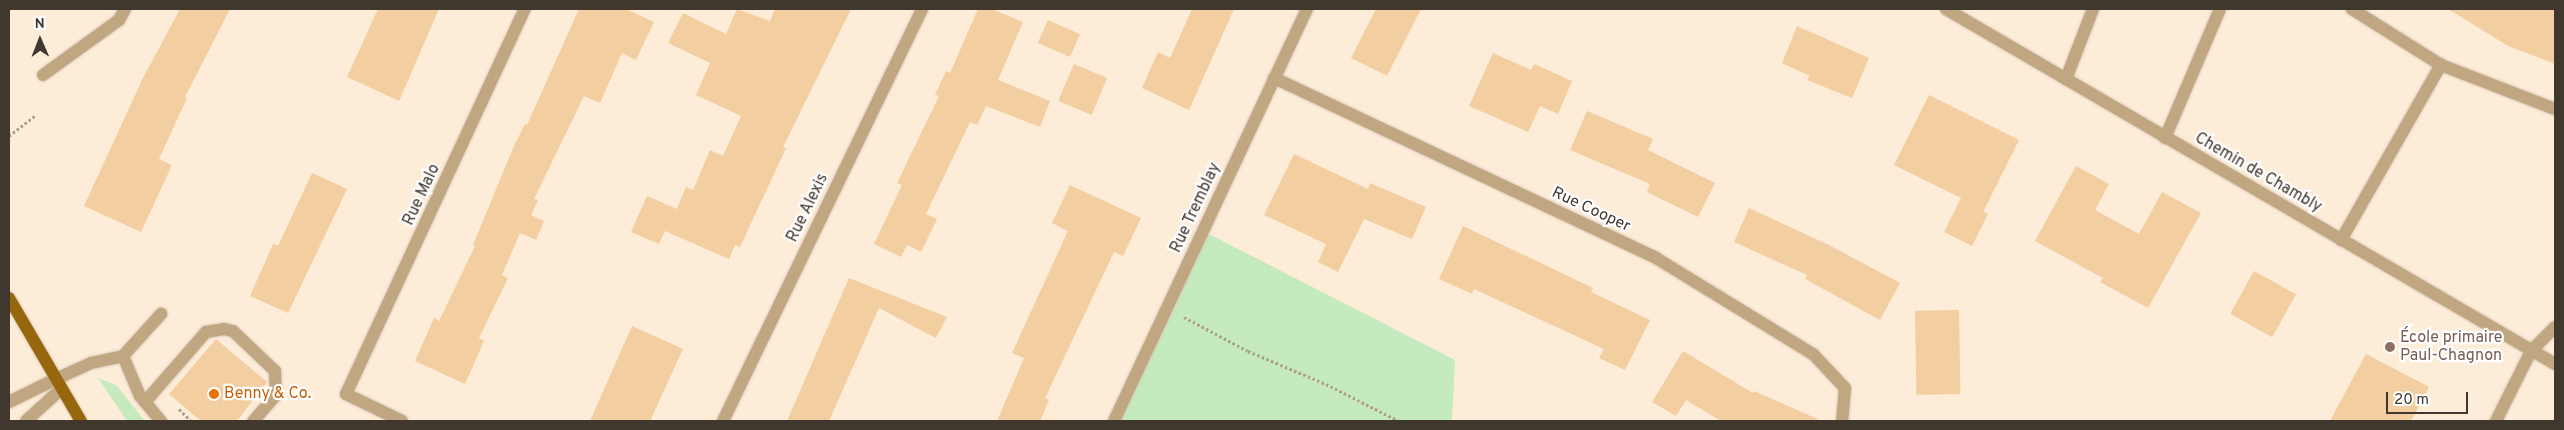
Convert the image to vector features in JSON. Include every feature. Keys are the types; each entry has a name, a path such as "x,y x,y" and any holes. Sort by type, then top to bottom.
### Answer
{"main road":[{"path":"9,298 57,385 81,421"}],"street":[{"path":"43,75 120,20 125,9"},
{"name":"Rue Malo","path":"402,421 346,394 525,9"},
{"name":"Rue Alexis","path":"723,421 922,9"},
{"name":"Rue Tremblay","path":"1114,421 1307,9"},
{"name":"Chemin de Chambly","path":"1946,9 2555,364"},
{"path":"2066,80 2093,9"},
{"path":"2165,138 2220,9"},
{"path":"2352,9 2440,65 2555,109"},
{"path":"2341,240 2440,65"},
{"name":"Rue Cooper","path":"1274,78 1673,268 1814,355 1844,388 1842,421"},
{"path":"26,421 57,385 85,365 123,356 161,314"},
{"path":"2496,421 2531,351 2555,327"},
{"path":"145,402 206,332 224,329 232,331 275,371 276,395 253,421"},
{"path":"123,356 132,383 161,421"},
{"path":"9,402 57,385"}],"path":[{"path":"9,136 36,115"},
{"path":"1167,308 1248,351 1326,384 1399,421"},
{"path":"190,421 196,416"}],"green space":[{"path":"1203,231 1455,360 1452,421 1114,421"},
{"path":"98,378 116,385 145,421 127,421"}],"building":[{"path":"180,9 230,9 185,97 187,98 159,159 172,165 141,232 84,206 143,78"},
{"path":"378,9 439,9 399,101 347,77"},
{"path":"579,9 626,9 654,22 636,60 622,53 600,103 584,96 534,199 538,200 531,215 544,221 536,240 520,233 502,275 508,278 479,338 484,341 465,384 415,361 434,318 439,321 475,246 473,245 513,148 525,124 527,125"},
{"path":"737,9 770,21 775,9 851,9 783,147 786,148 740,247 735,245 729,259 665,231 659,244 631,232 647,196 677,209 686,187 693,190 710,150 723,156 741,116 696,95 710,63 668,43 683,13 726,34"},
{"path":"978,9 992,9 1023,22 998,80 1050,101 1040,127 986,106 977,125 970,122 926,214 937,219 921,252 907,245 901,257 874,244 902,185 897,183 939,96 935,95 946,71 950,73"},
{"path":"1192,9 1234,9 1189,110 1142,88 1158,52 1170,58"},
{"path":"1376,9 1421,9 1387,76 1351,58"},
{"path":"2448,9 2555,9 2555,64 2508,46"},
{"path":"1048,20 1080,34 1070,57 1038,43"},
{"path":"1797,26 1869,58 1852,98 1807,80 1810,76 1782,63"},
{"path":"1493,53 1531,70 1534,64 1572,81 1558,114 1540,106 1528,132 1469,106"},
{"path":"1074,64 1107,78 1092,115 1058,101"},
{"path":"1929,95 2019,140 1983,212 1988,214 1972,246 1944,232 1961,198 1894,165"},
{"path":"1587,111 1653,139 1648,150 1715,183 1698,217 1647,192 1650,184 1570,150"},
{"path":"1294,154 1368,189 1370,183 1426,207 1412,239 1364,219 1338,272 1318,262 1326,244 1264,215"},
{"path":"2076,166 2109,184 2095,210 2139,234 2162,192 2201,213 2148,308 2100,282 2103,278 2035,241"},
{"path":"312,173 347,189 288,313 250,296 273,244 278,246"},
{"path":"1070,185 1141,218 1123,256 1114,252 1045,398 1049,400 1040,421 997,421 1024,358 1012,353 1068,231 1052,223"},
{"path":"1749,208 1829,245 1900,283 1880,320 1805,279 1807,275 1734,242"},
{"path":"1463,226 1593,288 1591,292 1650,320 1625,370 1599,358 1604,349 1474,289 1472,294 1439,279"},
{"path":"2254,271 2296,294 2272,337 2230,314"},
{"path":"849,278 947,317 936,338 879,308 829,421 787,421"},
{"path":"1959,310 1960,394 1916,395 1915,311"},
{"path":"632,326 683,349 650,421 590,421"},
{"path":"216,339 267,382 237,421 201,421 169,394"},
{"path":"1683,351 1753,393 1754,391 1822,421 1721,421 1686,400 1676,416 1652,402"},
{"path":"2366,354 2429,387 2411,421 2330,421"}],"place":[{"name":"École primaire Paul-Chagnon","path":"2390,347"},
{"name":"Benny & Co.","path":"214,394"}]}
